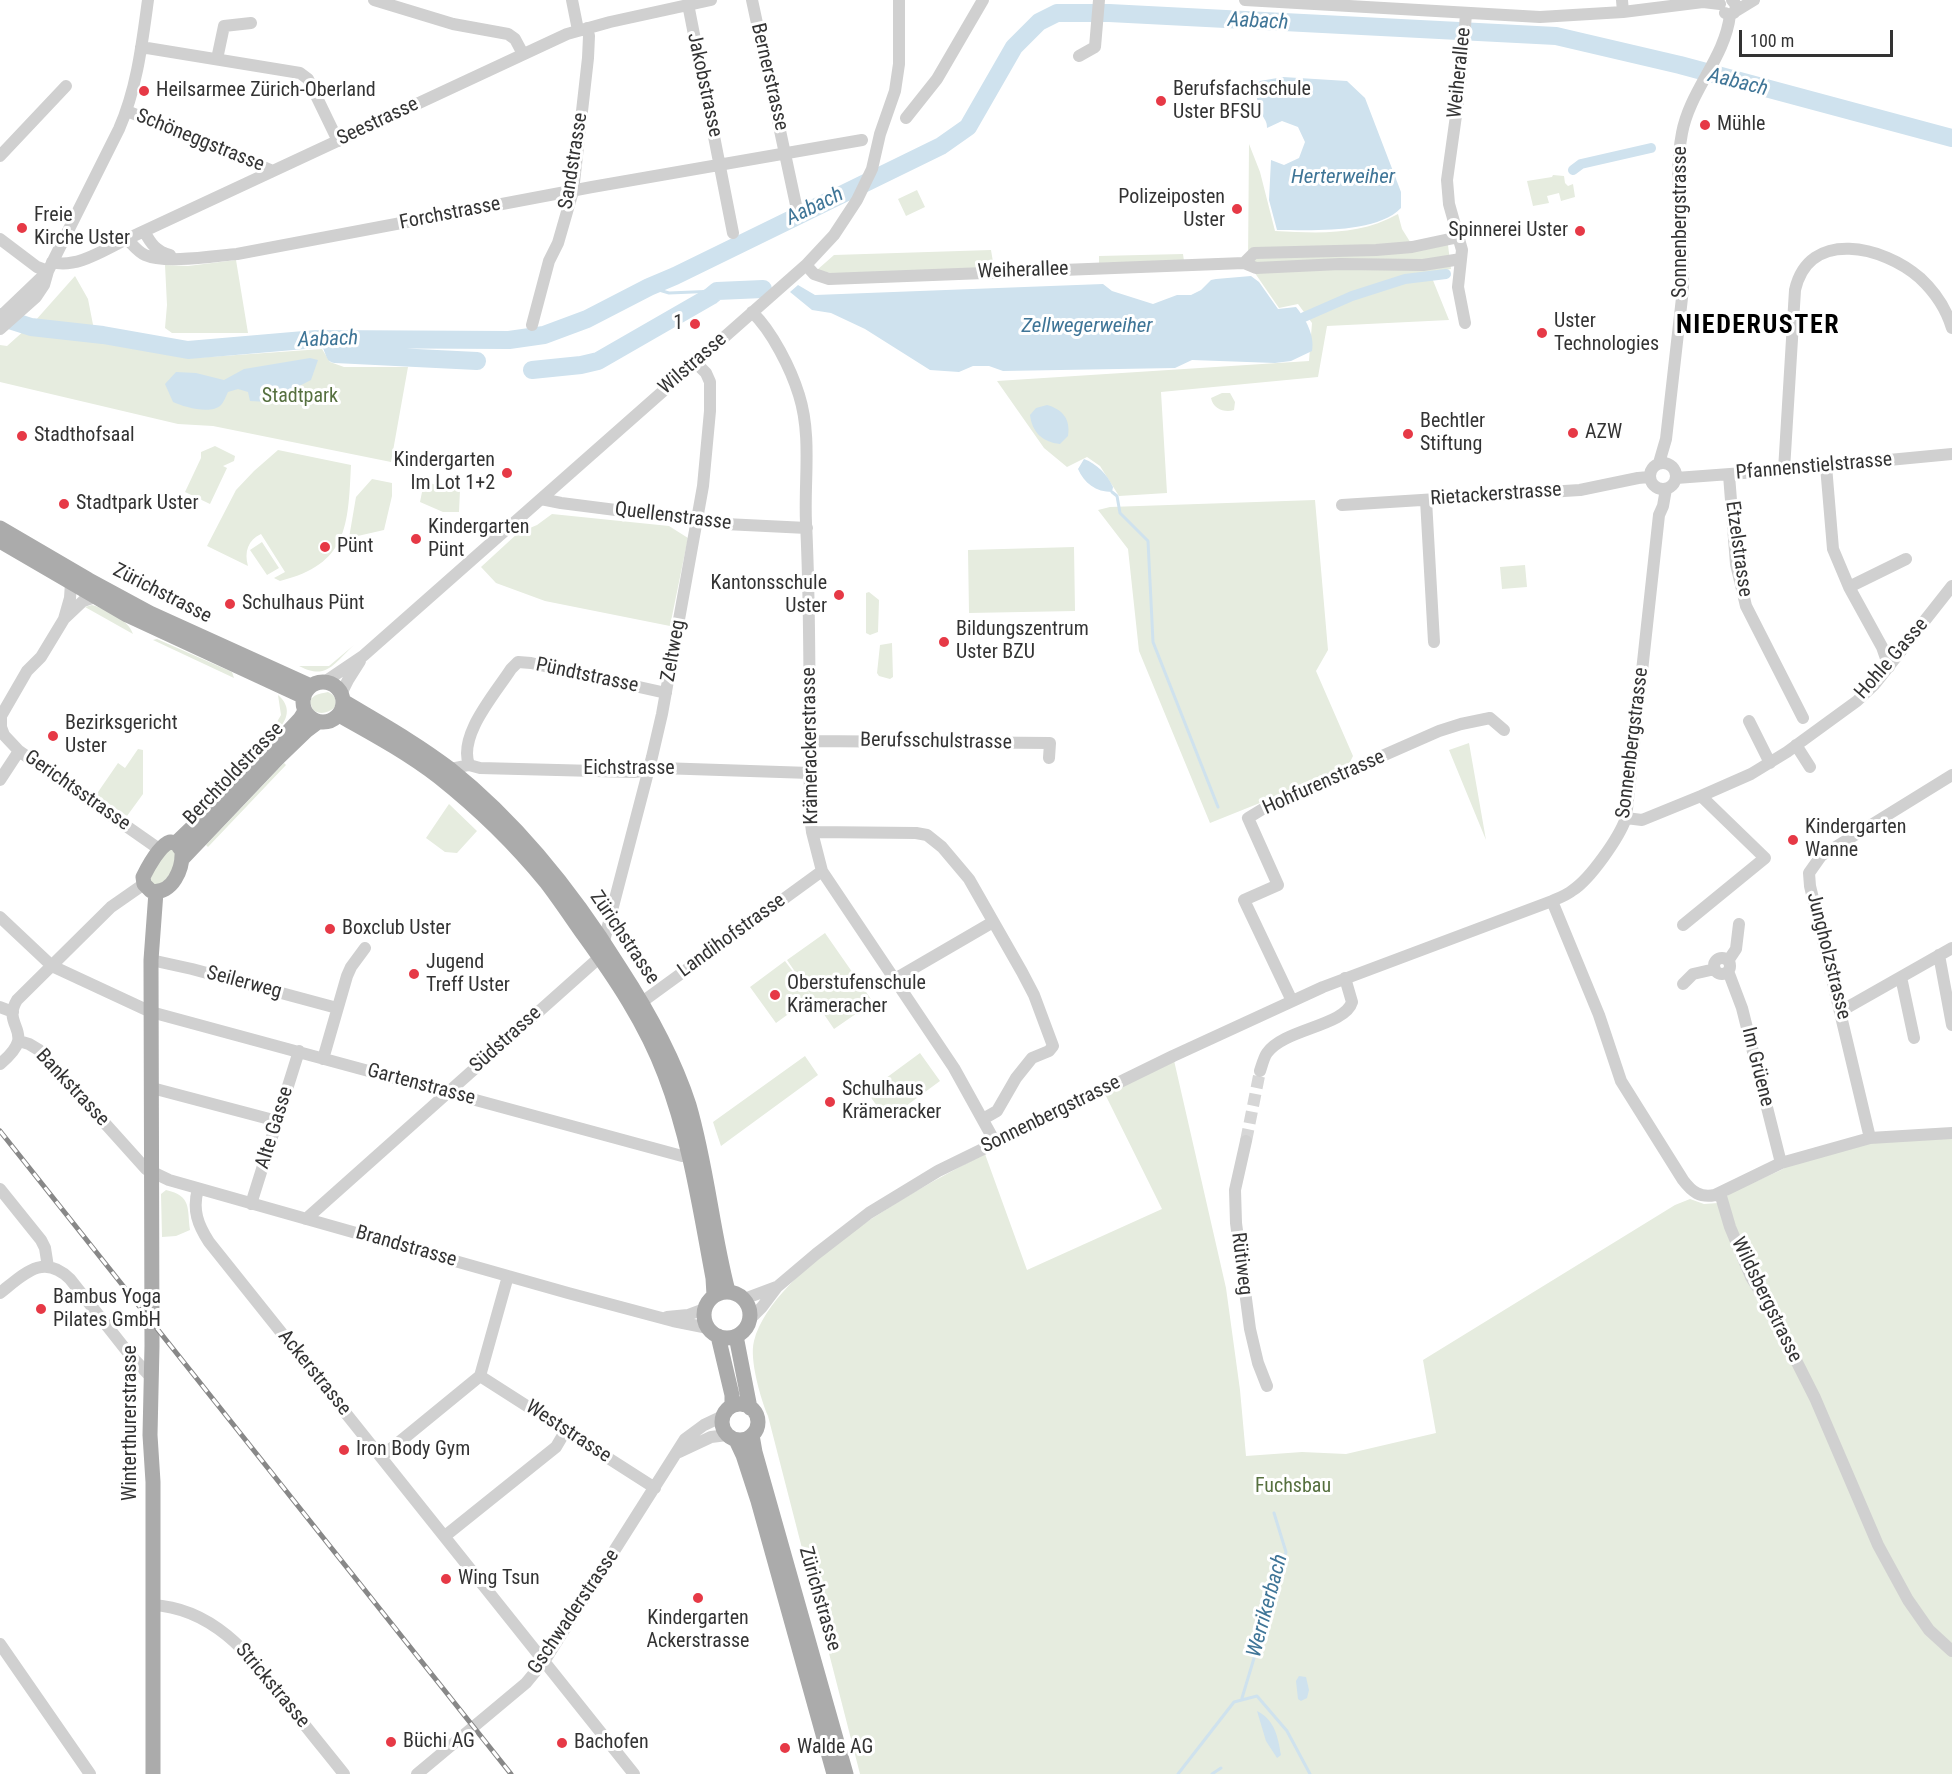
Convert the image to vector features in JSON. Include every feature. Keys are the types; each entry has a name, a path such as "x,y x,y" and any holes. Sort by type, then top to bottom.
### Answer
{"main road":[{"name":"Zürichstrasse","path":"0,528 130,603 311,694"},
{"name":"Zürichstrasse","path":"0,541 95,597 190,646 311,694"},
{"path":"334,686 341,704 333,720 318,722 310,718 311,694 334,686"},
{"name":"Berchtoldstrasse","path":"176,843 300,719 311,694"},
{"name":"Zürichstrasse","path":"341,704 461,767 492,807 555,874 604,941 642,1002 666,1048 688,1104 700,1147 721,1293"},
{"name":"Zürichstrasse","path":"341,704 438,776 493,825 545,882 600,957 629,1002 665,1074 690,1154 713,1278 721,1293"},
{"name":"Berchtoldstrasse","path":"150,888 161,891 172,883 183,858 279,757 318,722"},
{"path":"159,849 165,844 176,843 182,850 183,858"},
{"name":"Winterthurerstrasse","path":"153,1774 153,1482 150,1452 151,960 150,888 143,877 159,849"},
{"path":"713,1332 727,1338 736,1336 746,1328 750,1319 749,1307 744,1299 735,1293 721,1293 708,1301 704,1309 704,1321 713,1332 732,1395 727,1412 723,1428 732,1438 747,1439 757,1428 758,1421 750,1408 741,1404 727,1412"},
{"path":"736,1336 750,1408"},
{"name":"Zürichstrasse","path":"752,1435 846,1774"},
{"name":"Zürichstrasse","path":"732,1438 743,1455 758,1501 834,1774"}],"street":[{"path":"0,329 7,315 50,267 127,111 137,75 148,0"},
{"path":"374,0 453,24 508,34 515,39 523,54"},
{"name":"Sandstrasse","path":"532,325 549,261 558,243 573,191 589,36 573,14 572,0"},
{"name":"Seestrasse","path":"50,267 71,264 127,239 523,54 582,29 663,5 711,0"},
{"name":"Bernerstrasse","path":"752,0 786,153"},
{"name":"Wilstrasse","path":"311,694 363,656 806,265 834,235 857,200 872,169 880,134 894,91 899,64 899,0"},
{"path":"906,118 936,79 983,0"},
{"path":"1245,0 1426,6 1466,20 1540,17 1622,6 1703,2 1728,6 1754,0"},
{"path":"1079,56 1095,47 1099,2"},
{"name":"Jakobstrasse","path":"688,4 721,166"},
{"name":"Sonnenbergstrasse","path":"1664,464 1684,265 1679,194 1679,155 1682,132 1689,108 1728,30 1728,6"},
{"name":"Weiherallee","path":"1465,323 1458,287 1461,259 1459,237 1449,204 1447,180 1460,87 1466,20"},
{"path":"217,59 224,26 251,23"},
{"path":"141,47 300,73 308,79 338,141"},
{"path":"0,156 66,86"},
{"name":"Schöneggstrasse","path":"127,111 273,171"},
{"name":"Forchstrasse","path":"127,239 145,255 155,258 237,254 862,140"},
{"path":"786,153 796,204"},
{"path":"721,166 733,233"},
{"name":"Forchstrasse","path":"144,231 153,246 160,252 180,258"},
{"name":"Weiherallee","path":"1244,263 1254,253 1376,250 1412,247 1459,237"},
{"path":"0,239 37,267 50,267"},
{"path":"1784,470 1795,290 1800,273 1807,264 1822,253 1839,248 1858,250 1891,261 1913,273 1928,286 1944,308 1952,328"},
{"name":"Weiherallee","path":"806,265 814,274 829,279 1244,263 1256,267 1340,264 1423,265 1461,259"},
{"name":"Krämerackerstrasse","path":"752,312 771,336 799,395 805,430 812,832 822,871 954,1068 995,1142"},
{"name":"Zeltweg","path":"604,941 649,770 666,693 702,486 710,411 710,382 706,373 695,362"},
{"name":"Pfannenstielstrasse","path":"1676,478 1952,454"},
{"path":"1664,464 1676,472 1676,478 1671,487 1662,489 1650,482 1649,477 1653,467 1664,464"},
{"path":"1826,466 1833,549 1849,587 1882,647 1889,667"},
{"name":"Etzelstrasse","path":"1730,475 1736,564 1746,606 1803,718"},
{"name":"Rietackerstrasse","path":"1342,505 1580,490 1649,477"},
{"name":"Sonnenbergstrasse","path":"750,1319 777,1287 816,1254 869,1213 938,1171 1173,1056 1292,1001 1346,978 1565,895 1580,885 1617,837 1626,818 1659,514 1663,506 1662,489"},
{"name":"Quellenstrasse","path":"541,499 725,524 807,528"},
{"path":"1426,500 1434,642"},
{"path":"1849,587 1906,559"},
{"path":"1,730 0,720 4,708 27,671 41,657 64,619 70,598 71,583"},
{"name":"Hohle Gasse","path":"1626,818 1642,820 1701,796 1770,763 1796,745 1857,701 1889,667 1952,586"},
{"path":"64,619 83,601 95,597"},
{"name":"Wilstrasse","path":"341,704 348,680 363,656"},
{"name":"Pündtstrasse","path":"461,767 471,731 511,669 518,662 666,693"},
{"name":"Hohfurenstrasse","path":"1292,1001 1244,900 1278,885 1248,818 1266,807 1439,731 1490,718 1504,730"},
{"path":"1749,721 1770,763"},
{"name":"Gerichtsstrasse","path":"1,730 19,751 159,849"},
{"name":"Berufsschulstrasse","path":"809,741 1050,744 1049,758"},
{"path":"1796,745 1810,767"},
{"path":"0,780 19,751"},
{"name":"Eichstrasse","path":"461,767 634,772 660,768 810,773"},
{"name":"Jungholzstrasse","path":"1870,1138 1810,886 1809,873 1821,856 1952,775"},
{"path":"1683,925 1766,858 1701,796"},
{"path":"812,832 927,835 942,847 969,879 1034,995 1053,1046 1050,1051 1032,1058 1016,1078 997,1111 983,1119"},
{"name":"Landihofstrasse","path":"642,1002 822,871"},
{"path":"0,1007 13,1011 17,1000 111,907 150,888"},
{"path":"1552,900 1599,1015 1621,1081 1688,1187 1695,1193 1706,1196 1720,1193 1782,1163 1870,1138 1952,1133"},
{"name":"Gartenstrasse","path":"0,917 45,962 151,1012 682,1156 690,1154"},
{"path":"895,979 993,922"},
{"path":"1683,984 1693,974 1714,969 1722,974 1736,949 1739,924"},
{"path":"323,1059 351,967 365,948"},
{"path":"1841,1011 1952,948"},
{"path":"1939,955 1952,1026"},
{"name":"Südstrasse","path":"306,1219 600,957"},
{"name":"Seilerweg","path":"151,960 337,1008"},
{"name":"Im Grüene","path":"1728,966 1742,1008 1782,1163"},
{"path":"1901,977 1914,1038"},
{"path":"1260,1071 1267,1052 1283,1040 1346,1013 1352,1002 1346,978"},
{"name":"Bankstrasse","path":"13,1011 19,1041 39,1050 152,1173"},
{"path":"0,1064 14,1052 19,1041"},
{"name":"Alte Gasse","path":"251,1204 299,1051"},
{"path":"152,1088 277,1121"},
{"name":"Rütiweg","path":"1246,1141 1235,1190 1236,1223 1250,1329 1267,1386"},
{"name":"Brandstrasse","path":"152,1173 176,1183 713,1332"},
{"path":"0,1189 41,1240 45,1248 48,1267"},
{"name":"Ackerstrasse","path":"198,1189 195,1203 196,1218 209,1242 634,1774"},
{"name":"Wildsbergstrasse","path":"1720,1193 1730,1227 1751,1277 1765,1299 1815,1398 1878,1545 1908,1600 1929,1630 1952,1651"},
{"path":"0,1293 31,1270 48,1267 61,1271 150,1376"},
{"path":"381,1457 480,1376 508,1275"},
{"name":"Sonnenbergstrasse","path":"744,1299 777,1287"},
{"name":"Brandstrasse","path":"662,1317 688,1314 704,1309"},
{"name":"Weststrasse","path":"480,1376 655,1488"},
{"name":"Gschwaderstrasse","path":"417,1774 517,1691 545,1660 686,1439 727,1412"},
{"path":"445,1536 556,1447 566,1430"},
{"path":"679,1452 711,1437 732,1438"},
{"name":"Strickstrasse","path":"152,1605 175,1608 194,1614 232,1638 256,1664 344,1774"},
{"path":"0,1644 90,1774"}],"green space":[{"path":"1249,144 1260,172 1275,231 1338,232 1353,230 1398,214 1402,229 1412,245 1447,237 1451,269 1430,273 1449,320 1327,326 1318,377 1161,392 1167,493 1119,496 1100,466 1087,457 1067,467 1044,448 997,381 1309,361 1312,323 1298,304 1279,308 1248,263"},
{"path":"1553,175 1564,176 1568,186 1573,184 1575,197 1561,201 1559,193 1547,196 1549,203 1533,206 1527,181"},
{"path":"917,190 925,207 906,216 898,199"},
{"path":"991,250 994,268 835,274 817,270 834,255"},
{"path":"1183,254 1184,261 1099,263 1099,256"},
{"path":"236,260 248,333 172,333 165,328 167,305 165,265 188,266"},
{"name":"Stadtpark","path":"75,276 88,299 96,340 194,358 322,349 330,362 344,367 408,367 391,462 213,426 178,424 0,382 0,345 7,346 35,321"},
{"path":"1222,393 1230,393 1235,402 1234,410 1223,410 1214,405 1211,398"},
{"path":"215,446 235,456 234,461 223,466 227,468 210,504 185,492 201,458 201,452"},
{"path":"278,450 351,465 348,506 340,540 332,553 319,564 302,574 280,581 274,578 285,572 261,534 248,547 248,566 207,546 236,490"},
{"path":"372,479 392,483 392,496 384,530 349,538 356,497"},
{"path":"424,482 460,490 459,512 443,512 420,502"},
{"path":"1315,500 1328,650 1316,671 1353,756 1347,768 1210,823 1139,651 1128,549 1098,510 1110,507"},
{"path":"552,514 669,526 688,538 670,626 545,601 496,583 481,567 518,533 537,525"},
{"path":"262,542 279,568 267,575 250,550"},
{"path":"1074,547 1075,611 969,613 968,550"},
{"path":"1525,565 1527,587 1502,589 1500,567"},
{"path":"869,592 879,600 878,632 870,635 866,633 866,593"},
{"path":"92,605 122,619 133,634 85,607"},
{"path":"157,639 232,672 234,678 153,640"},
{"path":"892,643 893,677 890,679 879,676 877,673 880,645"},
{"path":"354,645 335,664 323,671 317,672 299,666 329,666"},
{"path":"328,692 335,698 334,708 324,713 313,710 310,702 313,697"},
{"path":"278,695 285,704 287,714 276,732 274,727 281,715"},
{"path":"1469,743 1486,840 1449,750"},
{"path":"138,749 143,750 143,794 127,816 96,795 118,763 125,768"},
{"path":"284,763 286,765 208,847 206,845"},
{"path":"449,804 477,831 457,853 445,852 426,838"},
{"path":"174,848 177,864 161,886 150,885 149,874 165,851"},
{"path":"825,933 873,1002 834,1029 787,960"},
{"path":"785,961 812,997 776,1023 750,987"},
{"path":"920,1053 940,1081 887,1120 867,1092"},
{"path":"805,1056 818,1075 721,1146 713,1122"},
{"name":"Fuchsbau","path":"1173,1056 1226,1288 1240,1390 1246,1456 1302,1452 1346,1454 1436,1433 1423,1360 1675,1205 1690,1199 1704,1204 1718,1203 1731,1193 1781,1170 1806,1155 1870,1138 1952,1134 1952,1774 860,1774 768,1416 756,1379 753,1358 754,1341 767,1313 789,1285 818,1258 888,1208 985,1154 1027,1270 1162,1209 1103,1090"},
{"path":"166,1190 180,1196 187,1204 190,1230 176,1236 162,1237 161,1194"}],"water":[{"name":"Herterweiher","path":"1283,77 1347,81 1365,98 1401,192 1401,208 1390,216 1360,226 1325,230 1277,230 1269,200 1271,160 1284,165 1299,158 1305,142 1298,127 1282,121 1267,128 1254,88 1260,81"},
{"name":"Zellwegerweiher","path":"1251,276 1259,282 1278,309 1296,307 1309,328 1312,351 1291,361 1275,363 1192,360 1175,368 1003,371 989,366 973,366 959,372 930,370 865,329 831,313 812,310 790,292 798,285 815,295 1103,284 1112,291 1153,304 1177,295 1191,295 1201,290 1211,280"},
{"path":"310,358 318,360 311,380 268,402 250,401 248,392 238,389 228,392 222,404 217,408 197,409 173,402 165,384 176,372 196,373 224,380 244,369"},
{"path":"1047,405 1061,412 1067,420 1068,436 1060,444 1048,441 1039,435 1031,421 1030,415 1036,408"},
{"path":"1084,459 1105,474 1113,487 1112,492 1091,486 1084,478 1078,469"},
{"path":"1299,1676 1306,1677 1309,1690 1307,1698 1301,1701 1298,1699 1296,1681"},
{"path":"1257,1711 1268,1719 1275,1730 1281,1755 1277,1758 1266,1741"}],"waterway":[{"name":"Aabach","path":"0,317 31,327 103,335 188,350 316,339 509,340 544,335 587,319 941,146 968,127 1014,47 1039,22 1057,13 1109,13 1556,36 1680,65 1952,138"},
{"path":"1573,170 1581,164 1651,148"},
{"path":"1304,317 1352,296 1405,279 1446,274"},
{"name":"Aabach","path":"649,287 669,293 717,291"},
{"path":"532,370 598,361 717,291 763,289"},
{"path":"329,339 335,354 477,361"},
{"path":"1112,492 1117,496 1120,513 1148,541 1153,642 1218,807"},
{"name":"Werrikerbach","path":"1242,1698 1286,1552 1274,1513"},
{"name":"Werrikerbach","path":"1178,1774 1234,1702 1257,1696 1287,1731 1310,1774"},
{"path":"1212,1774 1221,1768"}],"tunnel":[{"path":"1246,1141 1260,1071"}],"railway":[{"path":"0,1131 511,1774"}],"place":[{"name":"Heilsarmee Zürich-Oberland","path":"144,91"},
{"name":"Berufsfachschule Uster BFSU","path":"1161,101"},
{"name":"Mühle","path":"1705,125"},
{"name":"Polizeiposten Uster","path":"1237,209"},
{"name":"Freie Kirche Uster","path":"22,228"},
{"name":"Spinnerei Uster","path":"1580,231"},
{"name":"1","path":"695,324"},
{"name":"Uster Technologies","path":"1542,333"},
{"name":"AZW","path":"1573,433"},
{"name":"Bechtler Stiftung","path":"1408,434"},
{"name":"Stadthofsaal","path":"22,436"},
{"name":"Kindergarten Im Lot 1+2","path":"507,473"},
{"name":"Stadtpark Uster","path":"64,504"},
{"name":"Kindergarten Pünt","path":"416,539"},
{"name":"Pünt","path":"325,547"},
{"name":"Kantonsschule Uster","path":"839,595"},
{"name":"Schulhaus Pünt","path":"230,604"},
{"name":"Bildungszentrum Uster BZU","path":"944,642"},
{"name":"Bezirksgericht Uster","path":"53,736"},
{"name":"Kindergarten Wanne","path":"1793,840"},
{"name":"Boxclub Uster","path":"330,929"},
{"name":"Jugend Treff Uster","path":"414,974"},
{"name":"Oberstufenschule Krämeracher","path":"775,995"},
{"name":"Schulhaus Krämeracker","path":"830,1102"},
{"name":"Bambus Yoga Pilates GmbH","path":"41,1309"},
{"name":"Iron Body Gym","path":"344,1450"},
{"name":"Wing Tsun","path":"446,1579"},
{"name":"Kindergarten Ackerstrasse","path":"698,1598"},
{"name":"Büchi AG","path":"391,1742"},
{"name":"Bachofen","path":"562,1743"},
{"name":"Walde AG","path":"785,1748"}],"district":[{"name":"NIEDERUSTER","path":"1758,326"}]}
